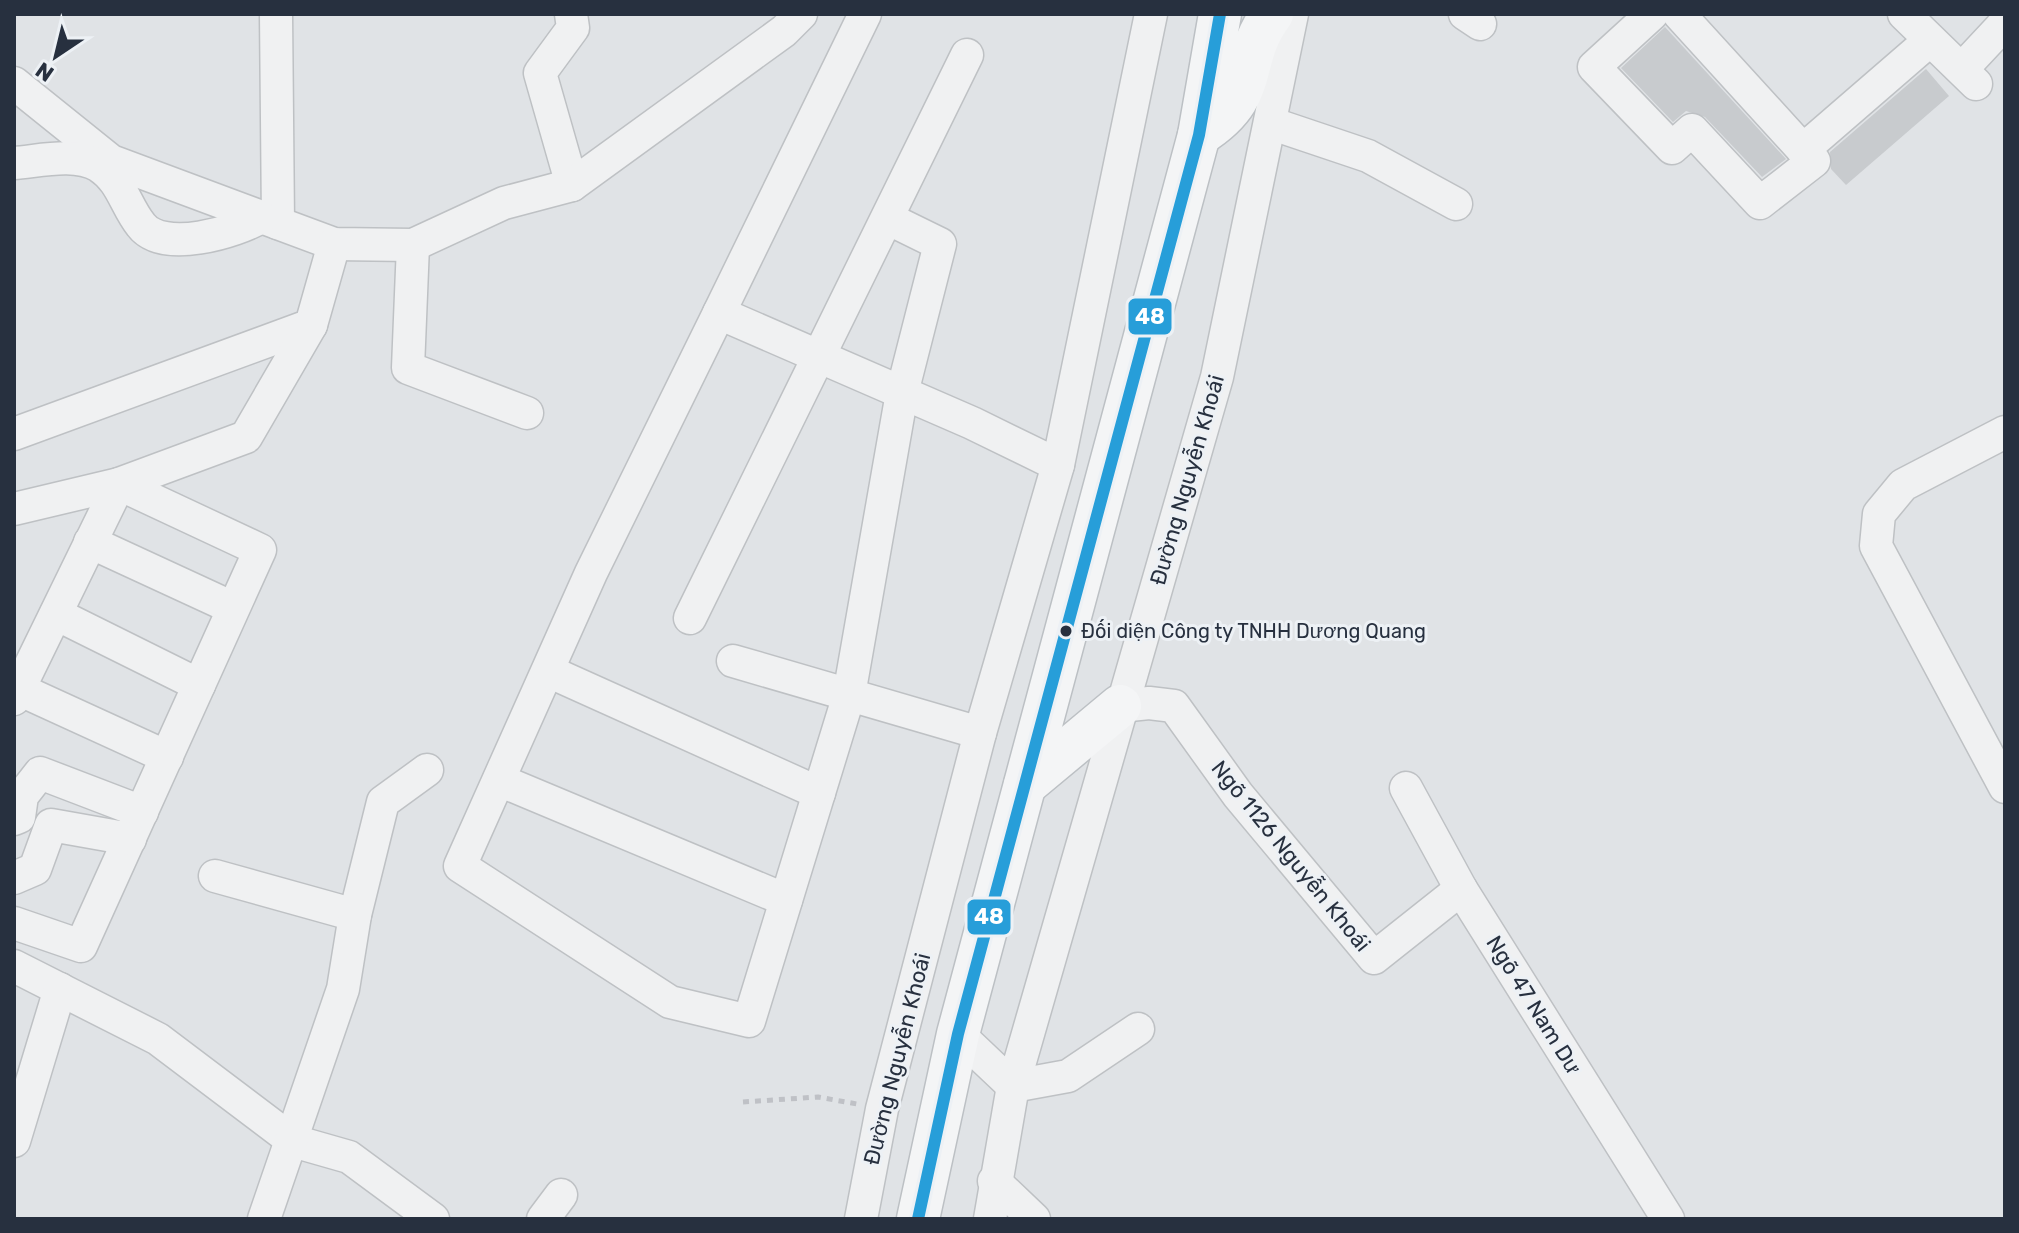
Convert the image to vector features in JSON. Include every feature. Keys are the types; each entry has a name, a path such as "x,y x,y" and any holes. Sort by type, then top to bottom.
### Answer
{"main road":[{"path":"918,1219 958,1034 1199,135 1220,14"},
{"path":"1199,135 1221,121 1240,99 1272,14"},
{"path":"1025,785 1120,706"}],"street":[{"path":"270,220 276,14"},
{"path":"571,14 573,28 540,73 572,185"},
{"path":"865,14 548,671 460,866 670,1002 749,1021 849,695 902,393 940,244 889,219"},
{"name":"Đường Nguyễn Khoái","path":"861,1219 882,1109 980,733 1058,465 1151,14"},
{"name":"Đường Nguyễn Khoái","path":"990,1219 994,1181 1013,1086 1217,377 1292,14"},
{"path":"1652,14 1594,67 1672,148 1692,130 1760,203 1814,161 1679,14"},
{"path":"1904,14 1969,76 2005,23"},
{"path":"14,83 111,161 334,244 413,245 504,203 572,185 786,20"},
{"path":"1803,150 1929,41"},
{"path":"690,618 889,219 967,55"},
{"path":"1270,123 1368,156 1456,204"},
{"path":"14,163 69,159 98,166 114,179 142,228 164,239 233,232 270,220"},
{"path":"14,509 119,484 246,437 311,325 334,244"},
{"path":"413,245 408,368 527,413"},
{"path":"719,313 1058,465"},
{"path":"14,434 311,325"},
{"path":"2005,432 1903,485 1879,514 1876,546 2005,787"},
{"path":"119,484 16,692 167,757"},
{"path":"14,923 81,946 260,550 119,484"},
{"path":"90,542 233,608"},
{"path":"56,614 199,685"},
{"path":"733,661 980,733"},
{"path":"548,671 819,793"},
{"name":"Ngõ 1126 Nguyễn Khoái","path":"1120,706 1149,703 1174,706 1238,795 1374,958 1461,889"},
{"path":"264,1219 343,989 355,915 383,802 427,770"},
{"path":"14,819 19,817 22,796 40,773 136,826"},
{"path":"499,780 786,900"},
{"name":"Ngõ 47 Nam Dư","path":"1406,788 1461,889 1668,1219"},
{"path":"14,878 35,869 51,825 136,826"},
{"path":"215,876 355,915"},
{"path":"14,966 158,1039 293,1141 349,1157 433,1219"},
{"path":"14,1141 60,989"},
{"path":"958,1034 1013,1086 1068,1076 1138,1029"},
{"path":"994,1181 1034,1219"}],"path":[{"path":"743,1102 818,1097 882,1109"}],"building":[{"path":"1665,27 1786,159 1762,177 1705,117 1686,111 1673,122 1621,68"},
{"path":"1926,69 1949,96 1846,185 1831,169 1830,152"}],"transit line":[{"name":"48","path":"918,1219 958,1034 1199,135 1220,14"}],"place":[{"name":"Đối diện Công ty TNHH Dương Quang","path":"1066,631"}]}
